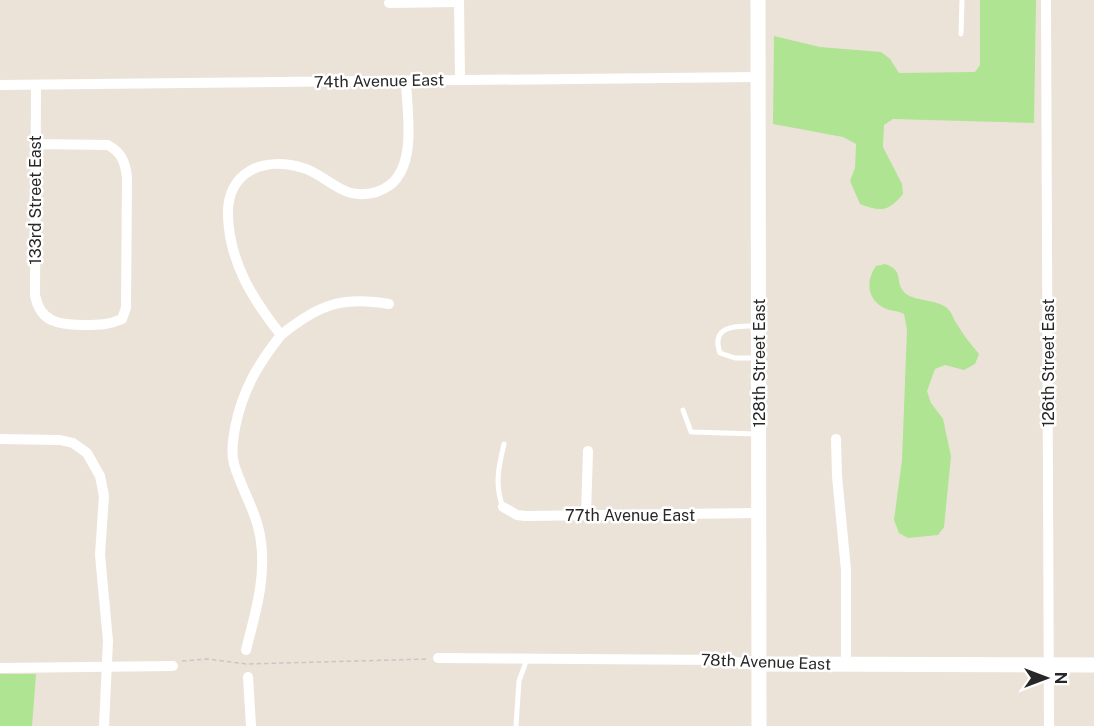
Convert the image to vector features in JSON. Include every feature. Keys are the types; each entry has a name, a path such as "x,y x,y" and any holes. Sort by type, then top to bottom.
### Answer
{"street":[{"name":"128th Street East","path":"758,0 759,726"},
{"name":"126th Street East","path":"1046,0 1049,726"},
{"path":"389,3 459,1 460,79"},
{"name":"74th Avenue East","path":"0,85 757,77"},
{"path":"281,335 249,291 238,266 233,249 228,211 230,194 238,179 253,169 275,164 304,168 351,193 365,195 386,188 397,179 407,161 406,81"},
{"name":"133rd Street East","path":"35,144 108,145 117,150 125,164 127,189 125,315 122,319 105,325 69,325 51,320 43,314 37,304 35,295 35,144 36,85"},
{"path":"246,650 260,596 262,558 255,512 232,457 233,437 247,386 262,358 281,335 302,318 321,308 342,302 389,304"},
{"path":"0,439 46,439 73,443 87,453 102,482 104,496 100,555 108,625 104,726"},
{"path":"836,439 837,476 846,570 846,664"},
{"path":"586,514 588,451"},
{"name":"77th Avenue East","path":"503,507 517,515 525,516 759,513"},
{"name":"78th Avenue East","path":"438,658 726,660 746,664 1094,665"},
{"path":"0,668 173,666"},
{"path":"248,677 251,726"}],"lane":[{"path":"961,34 962,0"},
{"path":"758,326 737,326 724,330 720,334 718,347 720,353 726,356 759,358"},
{"path":"683,410 691,432 759,434"},
{"path":"503,507 497,484 504,444"},
{"path":"516,726 519,681 526,659"}],"path":[{"path":"246,650 248,677"},
{"path":"173,666 194,659 247,664 438,658"}],"green space":[{"path":"980,0 1036,0 1034,123 893,119 884,125 883,147 902,184 903,194 884,209 860,204 850,181 855,168 856,144 843,137 773,124 774,36 820,47 881,52 890,59 899,73 975,72 980,65"},
{"path":"885,264 895,270 901,288 907,295 947,308 979,354 975,364 964,370 945,365 935,369 927,391 931,403 943,419 951,456 944,527 938,535 908,538 899,533 894,520 902,460 907,330 904,314 882,307 876,303 870,292 872,272 876,266"},
{"path":"0,674 36,674 32,726 0,726"}]}
